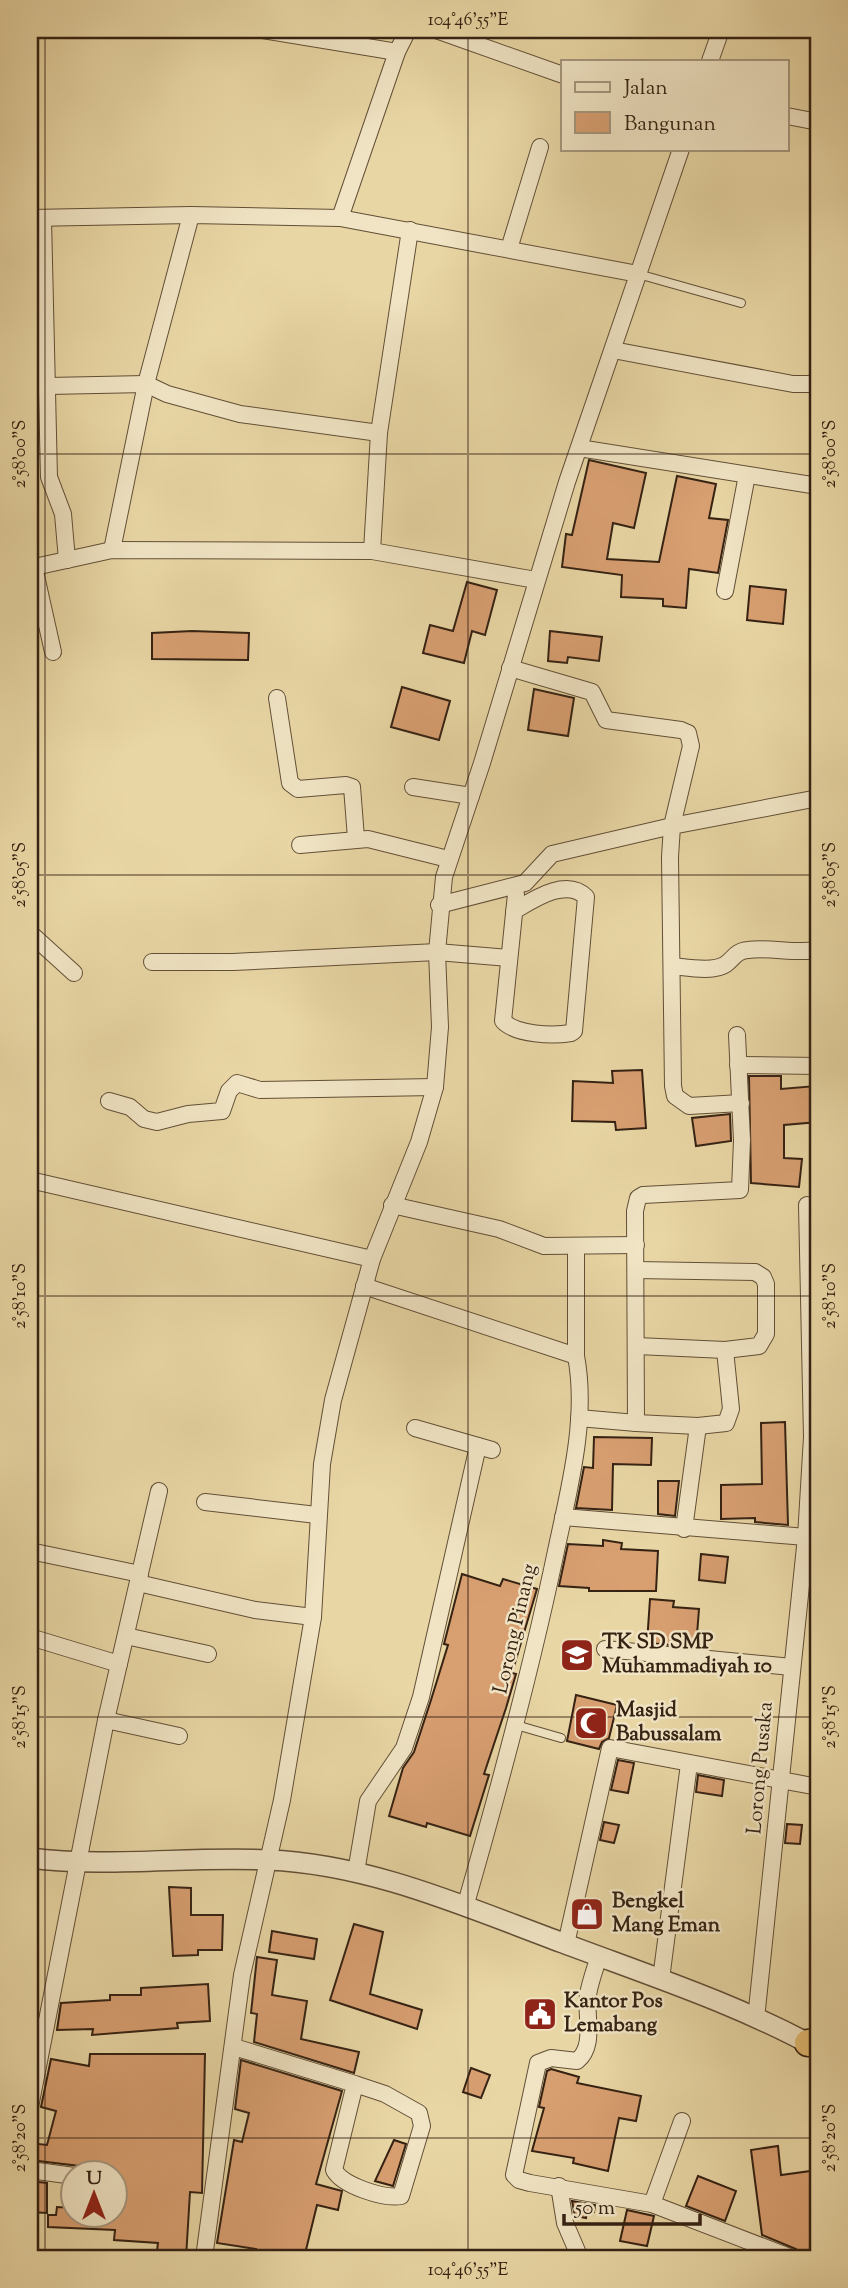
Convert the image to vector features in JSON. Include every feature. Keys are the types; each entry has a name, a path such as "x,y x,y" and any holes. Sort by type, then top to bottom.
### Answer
{"street":[{"path":"263,30 397,52"},
{"path":"340,218 397,52 408,30"},
{"path":"436,30 561,74"},
{"path":"710,60 721,30"},
{"path":"788,116 818,122"},
{"path":"509,249 540,147"},
{"path":"204,2258 251,1925 268,1860 313,1617 321,1464 333,1400 372,1259 419,1142 435,1087 440,1027 437,952 439,905 448,859 471,796 579,448 681,150"},
{"path":"112,550 146,384 191,215"},
{"path":"67,559 62,514 49,477 48,386 36,218 191,215 340,218 638,274"},
{"path":"372,551 379,433 410,230"},
{"path":"613,350 793,384 812,384 818,378"},
{"path":"48,386 146,384 167,394 240,414 379,433"},
{"path":"579,448 818,486"},
{"path":"725,591 747,475"},
{"path":"53,652 32,568 112,550 372,551 536,580"},
{"path":"510,668 592,692 606,720 688,733 691,746 672,826 675,1096 689,1106 741,1103"},
{"path":"277,698 290,783 298,789 346,785 352,787 356,838"},
{"path":"413,787 471,796"},
{"path":"439,905 525,883 552,855 672,826 818,798"},
{"path":"300,845 368,839 448,859"},
{"path":"514,911 550,891 580,892 586,897 574,1031 571,1033 541,1033 505,1024 502,1013 509,958 514,911 516,894"},
{"path":"30,933 74,973"},
{"path":"672,966 717,967 725,964 734,954 750,949 791,952 818,950"},
{"path":"152,962 233,962 437,952 509,958"},
{"path":"636,1423 636,1202 643,1195 740,1190 741,1103 737,1035"},
{"path":"738,1065 818,1066"},
{"path":"109,1101 130,1107 145,1119 157,1122 188,1114 222,1111 229,1091 237,1083 260,1090 435,1087"},
{"path":"30,1180 372,1259"},
{"path":"392,1205 499,1229 544,1246 636,1245"},
{"name":"Lorong Pusaka","path":"756,2019 806,1537 812,1437 814,1277 807,1205"},
{"name":"Lorong Pinang","path":"465,1906 516,1725 563,1517 579,1418 576,1246"},
{"path":"636,1270 760,1273 765,1284 763,1342 752,1348 725,1350 637,1346"},
{"path":"365,1286 576,1356"},
{"path":"579,1418 698,1426 726,1423 730,1416 725,1350"},
{"path":"684,1529 698,1426"},
{"path":"356,1872 368,1801 404,1748 421,1697 485,1448 415,1428"},
{"path":"30,2107 106,1720 159,1491"},
{"path":"205,1502 317,1515"},
{"path":"563,1517 806,1537"},
{"path":"30,1551 255,1610 313,1617"},
{"path":"126,1636 208,1654"},
{"path":"30,1637 120,1664"},
{"path":"605,1650 792,1667"},
{"path":"106,1720 179,1736"},
{"path":"566,1944 610,1748 818,1787"},
{"path":"661,1979 689,1764"},
{"path":"30,1858 268,1860 356,1872 465,1906 661,1979 816,2046"},
{"path":"598,1956 587,1997 588,2039 582,2057 577,2061 551,2058 538,2063 514,2172 519,2180 652,2204 792,2258"},
{"path":"234,2047 355,2084 385,2094 421,2115 422,2126 401,2196 360,2188 338,2176 334,2170 355,2084"},
{"path":"652,2204 682,2121"},
{"path":"30,2170 60,2174"},
{"path":"559,2186 565,2223 580,2258"}],"lane":[{"path":"638,274 741,303"},
{"path":"516,1725 561,1738"}],"building":[{"path":"589,460 646,473 634,528 613,523 607,559 659,562 677,476 716,484 709,518 728,520 718,573 689,569 686,608 663,606 663,599 621,597 622,575 562,567 566,534 572,535"},
{"path":"467,582 497,590 485,635 472,631 464,663 423,653 430,625 453,631"},
{"path":"750,586 786,590 783,624 747,620"},
{"path":"550,631 602,637 599,661 568,657 567,663 548,661"},
{"path":"152,633 249,633 248,660 152,659"},
{"path":"402,687 450,701 439,740 391,727"},
{"path":"534,689 574,698 568,736 528,730"},
{"path":"642,1070 646,1128 616,1130 615,1122 572,1121 573,1081 613,1083 612,1071"},
{"path":"749,1076 781,1076 781,1089 816,1086 818,1122 784,1125 784,1158 802,1159 799,1187 751,1183"},
{"path":"730,1114 731,1141 696,1146 692,1118"},
{"path":"785,1422 788,1525 755,1522 755,1518 721,1519 721,1485 762,1484 761,1423"},
{"path":"594,1437 652,1438 651,1465 613,1464 612,1510 576,1508 584,1467 593,1468"},
{"path":"658,1481 679,1481 675,1516 658,1514"},
{"path":"603,1540 622,1543 621,1549 658,1551 656,1591 589,1591 589,1588 559,1586 568,1544 603,1546"},
{"path":"701,1554 728,1557 725,1583 699,1580"},
{"path":"462,1574 500,1586 503,1579 537,1589 512,1673 516,1674 484,1774 489,1775 470,1836 427,1823 426,1827 389,1816 403,1768 414,1752 448,1645 444,1644"},
{"path":"650,1599 674,1601 673,1607 699,1609 696,1647 647,1643"},
{"name":"Masjid Babussalam","path":"576,1695 617,1705 609,1738 602,1742 599,1749 567,1741"},
{"path":"618,1760 634,1763 628,1793 611,1790"},
{"path":"698,1775 724,1780 722,1796 696,1792"},
{"path":"604,1822 619,1825 614,1843 600,1840"},
{"path":"787,1824 802,1825 800,1844 785,1843"},
{"path":"169,1887 191,1888 191,1915 223,1915 222,1950 198,1950 198,1955 173,1956"},
{"path":"354,1924 383,1932 370,1994 422,2010 417,2029 330,2000"},
{"path":"272,1931 317,1939 314,1959 269,1952"},
{"path":"257,1957 277,1960 272,1995 307,2001 301,2039 359,2052 354,2073 254,2042 257,2014 251,2013"},
{"path":"208,1984 210,2021 177,2023 178,2028 92,2035 93,2029 57,2030 61,2003 110,2000 110,1995 141,1995 141,1988"},
{"path":"90,2054 205,2054 202,2193 190,2192 186,2258 156,2258 158,2243 114,2240 115,2230 70,2228 130,2228 130,2158 60,2158 60,2164 30,2160 30,2143 47,2145 56,2111 41,2107 51,2059 89,2066"},
{"path":"241,2060 342,2091 316,2184 342,2191 338,2210 317,2205 304,2258 254,2258 256,2249 217,2243 234,2140 242,2142 249,2113 235,2109"},
{"path":"471,2068 490,2075 481,2098 463,2092"},
{"path":"551,2069 579,2077 577,2083 641,2096 636,2121 619,2118 608,2171 573,2163 574,2158 532,2151 544,2108 539,2107 547,2071"},
{"path":"394,2140 406,2144 393,2186 375,2181"},
{"path":"778,2146 781,2175 818,2170 818,2258 802,2258 796,2249 762,2235 751,2150"},
{"path":"698,2176 736,2191 725,2221 686,2206"},
{"path":"30,2181 47,2183 47,2213 30,2212"},
{"path":"572,2201 595,2205 594,2212 587,2211 586,2218 575,2216"},
{"path":"57,2207 60,2207 60,2228 48,2227 48,2215 56,2215"},
{"path":"627,2210 654,2216 647,2246 620,2241"}],"place":[{"name":"TK SD SMP Muhammadiyah 10","path":"577,1655"},
{"name":"Masjid Babussalam","path":"591,1723"},
{"name":"Bengkel Mang Eman","path":"587,1914"},
{"name":"Kantor Pos Lemabang","path":"540,2014"}]}
